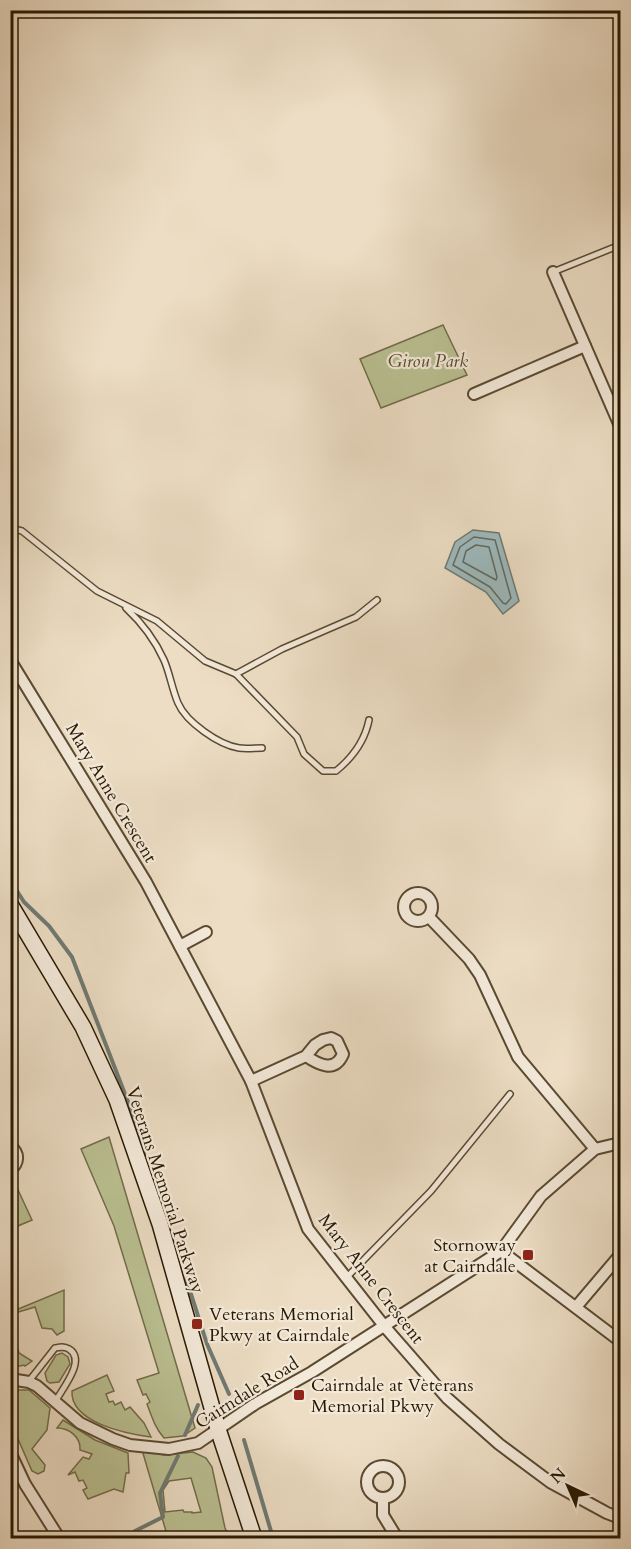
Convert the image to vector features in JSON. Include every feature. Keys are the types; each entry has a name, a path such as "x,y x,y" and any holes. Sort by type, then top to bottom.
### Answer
{"main road":[{"name":"Veterans Memorial Parkway","path":"10,904 83,1027 117,1100 160,1224 218,1429 254,1539"}],"street":[{"path":"553,273 621,426"},
{"path":"474,394 585,346"},
{"name":"Mary Anne Crescent","path":"10,660 146,882 251,1081 308,1229 385,1327 447,1398 499,1444 550,1482 607,1513 621,1518"},
{"path":"429,917 470,959 480,975 504,1032 518,1058 596,1149"},
{"path":"180,946 206,932"},
{"path":"251,1081 306,1056"},
{"name":"Cairndale Road","path":"10,1379 29,1382 37,1386 72,1417 93,1430 130,1445 169,1449 198,1443 255,1404 385,1327 501,1251 542,1196 596,1149 621,1143"},
{"path":"10,1146 17,1152 18,1158 10,1170"},
{"path":"501,1251 621,1341"},
{"path":"576,1307 621,1255"},
{"path":"10,1452 25,1484 59,1539"},
{"path":"383,1498 383,1515 397,1539"}],"lane":[{"path":"553,273 621,245"},
{"path":"10,528 22,531 97,591 157,621 205,661 236,674 297,737 304,754 323,771 332,772 339,768 359,745 369,720"},
{"path":"236,674 356,616 377,600"},
{"path":"123,605 135,616 155,643 169,672 177,702 187,717 207,734 229,745 239,748 262,748"},
{"path":"346,1278 431,1191 510,1094"},
{"path":"29,1382 55,1348 60,1347 72,1351 75,1356 75,1368 55,1402"}],"green space":[{"name":"Girou Park","path":"443,325 467,375 381,408 360,359"},
{"path":"109,1137 195,1428 183,1436 164,1438 152,1418 147,1404 150,1402 146,1394 143,1395 137,1380 159,1373 114,1226 81,1149"},
{"path":"12,1177 32,1220 13,1228 10,1224 10,1178"},
{"path":"64,1290 64,1331 57,1335 52,1329 42,1328 35,1307 15,1313 15,1317 11,1318 11,1312"},
{"path":"11,1328 19,1353 32,1361 25,1366 11,1368"},
{"path":"62,1353 68,1357 70,1364 59,1382 50,1383 45,1373 56,1355"},
{"path":"107,1375 114,1391 106,1394 109,1402 113,1401 115,1405 121,1402 125,1410 130,1407 144,1423 151,1437 115,1430 90,1419 80,1411 74,1402 72,1391"},
{"path":"19,1390 29,1390 50,1408 47,1430 32,1449 45,1465 44,1471 38,1474 32,1471 11,1423 11,1396"},
{"path":"63,1420 95,1440 128,1453 129,1473 126,1473 123,1492 114,1489 88,1499 83,1490 87,1488 83,1480 79,1481 75,1472 68,1475 83,1457 89,1459 92,1454 80,1450 79,1441 73,1434 57,1428"},
{"path":"142,1450 164,1455 193,1452 206,1458 212,1467 225,1528 230,1538 181,1538 179,1534 168,1538","holes":["191,1478 201,1512 192,1513 183,1510 165,1512 163,1490 169,1481"]}],"water":[{"path":"473,530 499,533 519,601 503,614 486,592 445,568 455,542"}],"waterway":[{"path":"10,880 24,902 49,926 72,957 135,1120 146,1162"},
{"path":"181,1275 191,1294 207,1344 229,1394"},
{"path":"185,1435 198,1405"},
{"path":"244,1440 273,1538"},
{"path":"129,1538 135,1531 163,1517 160,1493 178,1456"}],"place":[{"name":"Stornoway at Cairndale","path":"528,1255"},
{"name":"Veterans Memorial Pkwy at Cairndale","path":"197,1324"},
{"name":"Cairndale at Veterans Memorial Pkwy","path":"299,1395"}]}
